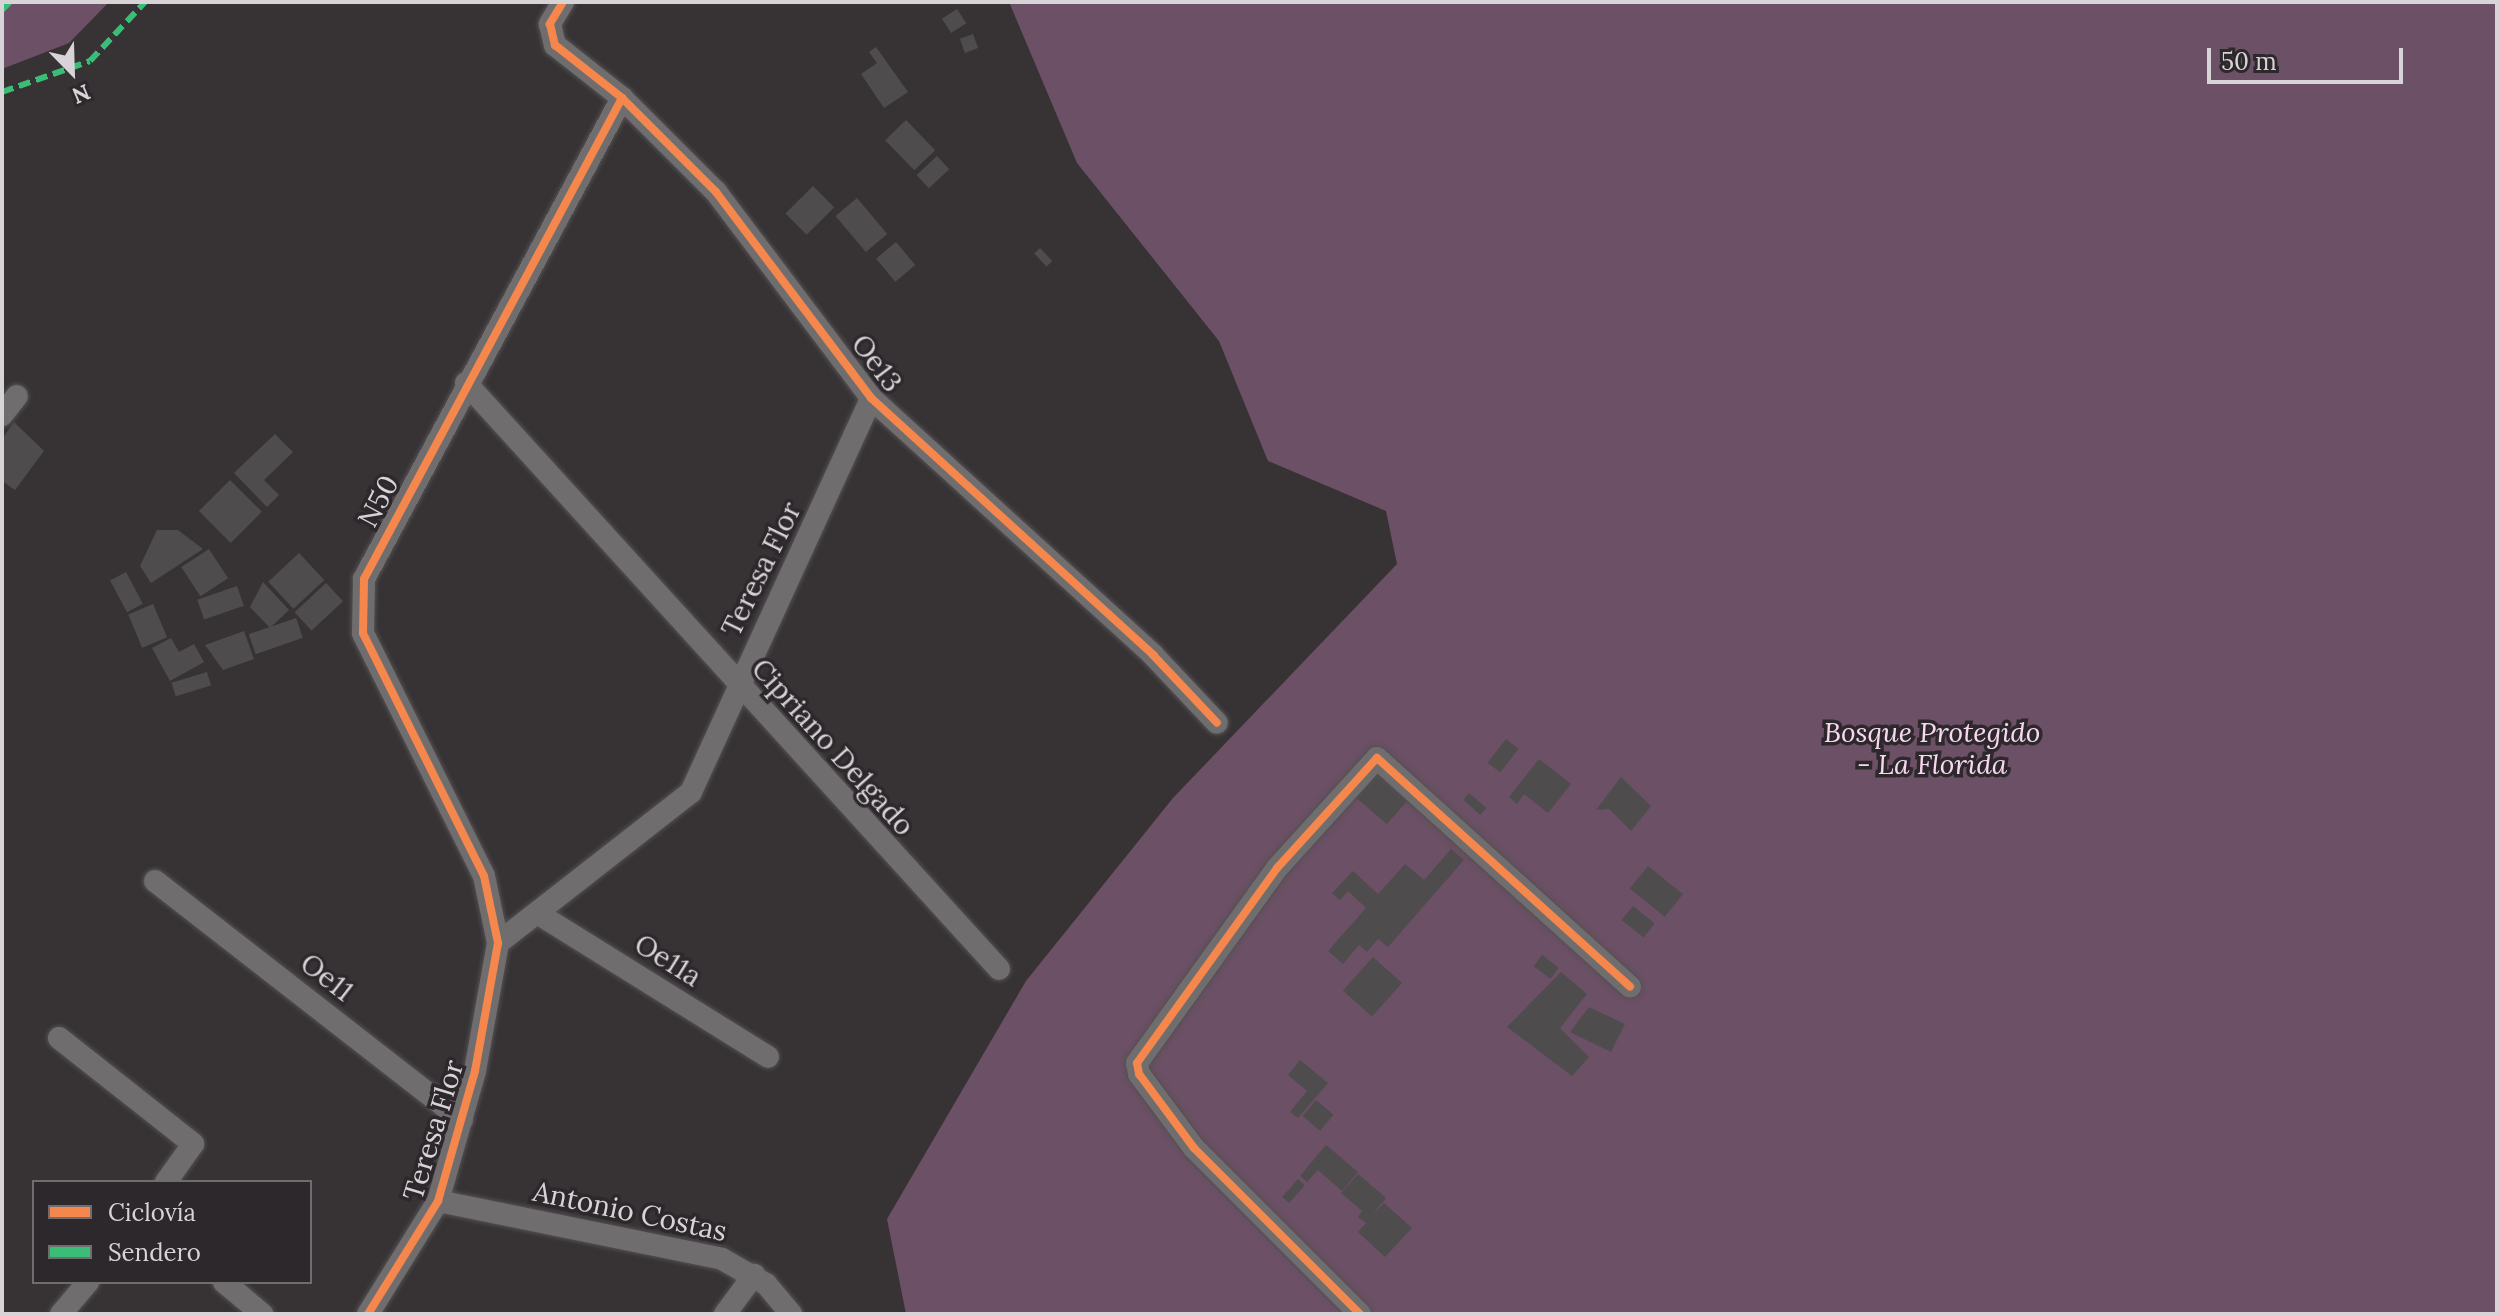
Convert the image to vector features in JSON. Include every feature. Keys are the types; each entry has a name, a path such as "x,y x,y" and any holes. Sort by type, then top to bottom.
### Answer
{"street":[{"name":"Oe13","path":"563,2 550,24 555,45 622,98 716,192 871,398 1153,655 1217,723"},
{"name":"N50","path":"498,943 484,876 359,611 382,539 622,98"},
{"name":"Cipriano Delgado","path":"466,383 999,969"},
{"path":"2,415 17,396"},
{"name":"Teresa Flor","path":"368,1314 438,1201 462,1120 498,943 691,792 738,685 852,453 871,398"},
{"path":"1360,1314 1194,1148 1139,1074 1137,1063 1278,867 1377,758 1630,987"},
{"name":"Oe11","path":"155,881 462,1120"},
{"name":"Oe11a","path":"537,913 768,1057"},
{"path":"59,1038 193,1144 167,1180"},
{"name":"Antonio Costas","path":"438,1201 722,1259 754,1275 791,1314"},
{"path":"725,1314 754,1275"},
{"path":"61,1314 86,1284"},
{"path":"226,1284 262,1314"}],"green space":[{"path":"2,2 109,2 69,43 2,69"},
{"name":"Bosque Protegido - La Florida","path":"1009,2 2497,2 2497,1314 906,1314 887,1219 1026,981 1173,798 1397,564 1386,511 1268,461 1219,341 1077,163"}],"building":[{"path":"957,9 966,23 951,33 942,19"},
{"path":"973,34 978,48 965,53 960,39"},
{"path":"876,47 908,92 884,108 861,74 877,63 869,52"},
{"path":"906,120 935,150 914,170 885,140"},
{"path":"937,156 949,169 929,188 917,175"},
{"path":"813,186 834,207 807,235 785,214"},
{"path":"857,198 887,234 866,252 836,216"},
{"path":"896,242 915,265 895,282 876,259"},
{"path":"1040,248 1052,261 1046,267 1034,253"},
{"path":"14,422 44,451 15,490 2,481 2,439"},
{"path":"275,434 293,452 264,480 279,495 267,507 234,473"},
{"path":"230,480 262,512 231,543 199,511"},
{"path":"157,530 178,530 203,549 151,583 140,566"},
{"path":"209,549 228,578 200,596 181,567"},
{"path":"299,553 324,580 294,609 268,582"},
{"path":"126,572 143,604 127,612 110,580"},
{"path":"263,582 289,610 270,628 250,607"},
{"path":"326,583 343,601 312,631 295,612"},
{"path":"237,586 244,606 204,620 197,600"},
{"path":"153,604 167,637 142,648 128,615"},
{"path":"296,618 303,638 256,654 249,634"},
{"path":"244,631 254,659 223,670 205,645"},
{"path":"171,638 179,652 194,644 204,662 170,681 152,648"},
{"path":"207,672 211,685 176,696 172,683"},
{"path":"1506,739 1519,749 1500,772 1488,763"},
{"path":"1539,759 1571,784 1548,813 1524,794 1517,804 1509,797"},
{"path":"1374,772 1407,801 1387,824 1354,795"},
{"path":"1621,777 1651,806 1631,831 1609,809 1596,810"},
{"path":"1469,793 1486,808 1480,815 1463,800"},
{"path":"1451,849 1464,860 1388,947 1378,939 1367,952 1359,945 1343,964 1328,951 1366,908 1348,891 1340,900 1332,893 1353,871 1378,894 1405,864 1424,880"},
{"path":"1648,866 1683,894 1665,917 1630,889"},
{"path":"1633,906 1655,924 1643,938 1622,920"},
{"path":"1542,955 1559,968 1550,979 1534,966"},
{"path":"1373,957 1402,983 1372,1017 1343,990"},
{"path":"1561,972 1587,994 1560,1028 1589,1057 1572,1076 1507,1027"},
{"path":"1589,1007 1625,1024 1611,1052 1570,1032"},
{"path":"1300,1060 1328,1083 1298,1118 1290,1112 1307,1091 1288,1075"},
{"path":"1316,1100 1334,1115 1320,1131 1303,1116"},
{"path":"1326,1145 1358,1172 1342,1191 1318,1170 1307,1182 1300,1176"},
{"path":"1358,1174 1386,1198 1372,1215 1384,1203 1412,1228 1385,1257 1358,1232 1366,1223 1358,1217 1362,1211 1341,1193"},
{"path":"1298,1179 1305,1185 1289,1203 1282,1197"}],"marked path":[{"path":"2,10 10,2"},
{"path":"2,92 90,61 145,2"}],"cycle path":[{"path":"563,2 550,24 555,45 622,98 716,192 871,398 1153,655 1217,723"},
{"path":"368,1314 438,1201 475,1071 498,943 484,876 363,633 364,579 622,98"},
{"path":"1360,1314 1194,1148 1139,1074 1137,1063 1278,867 1377,758 1630,987"}]}
